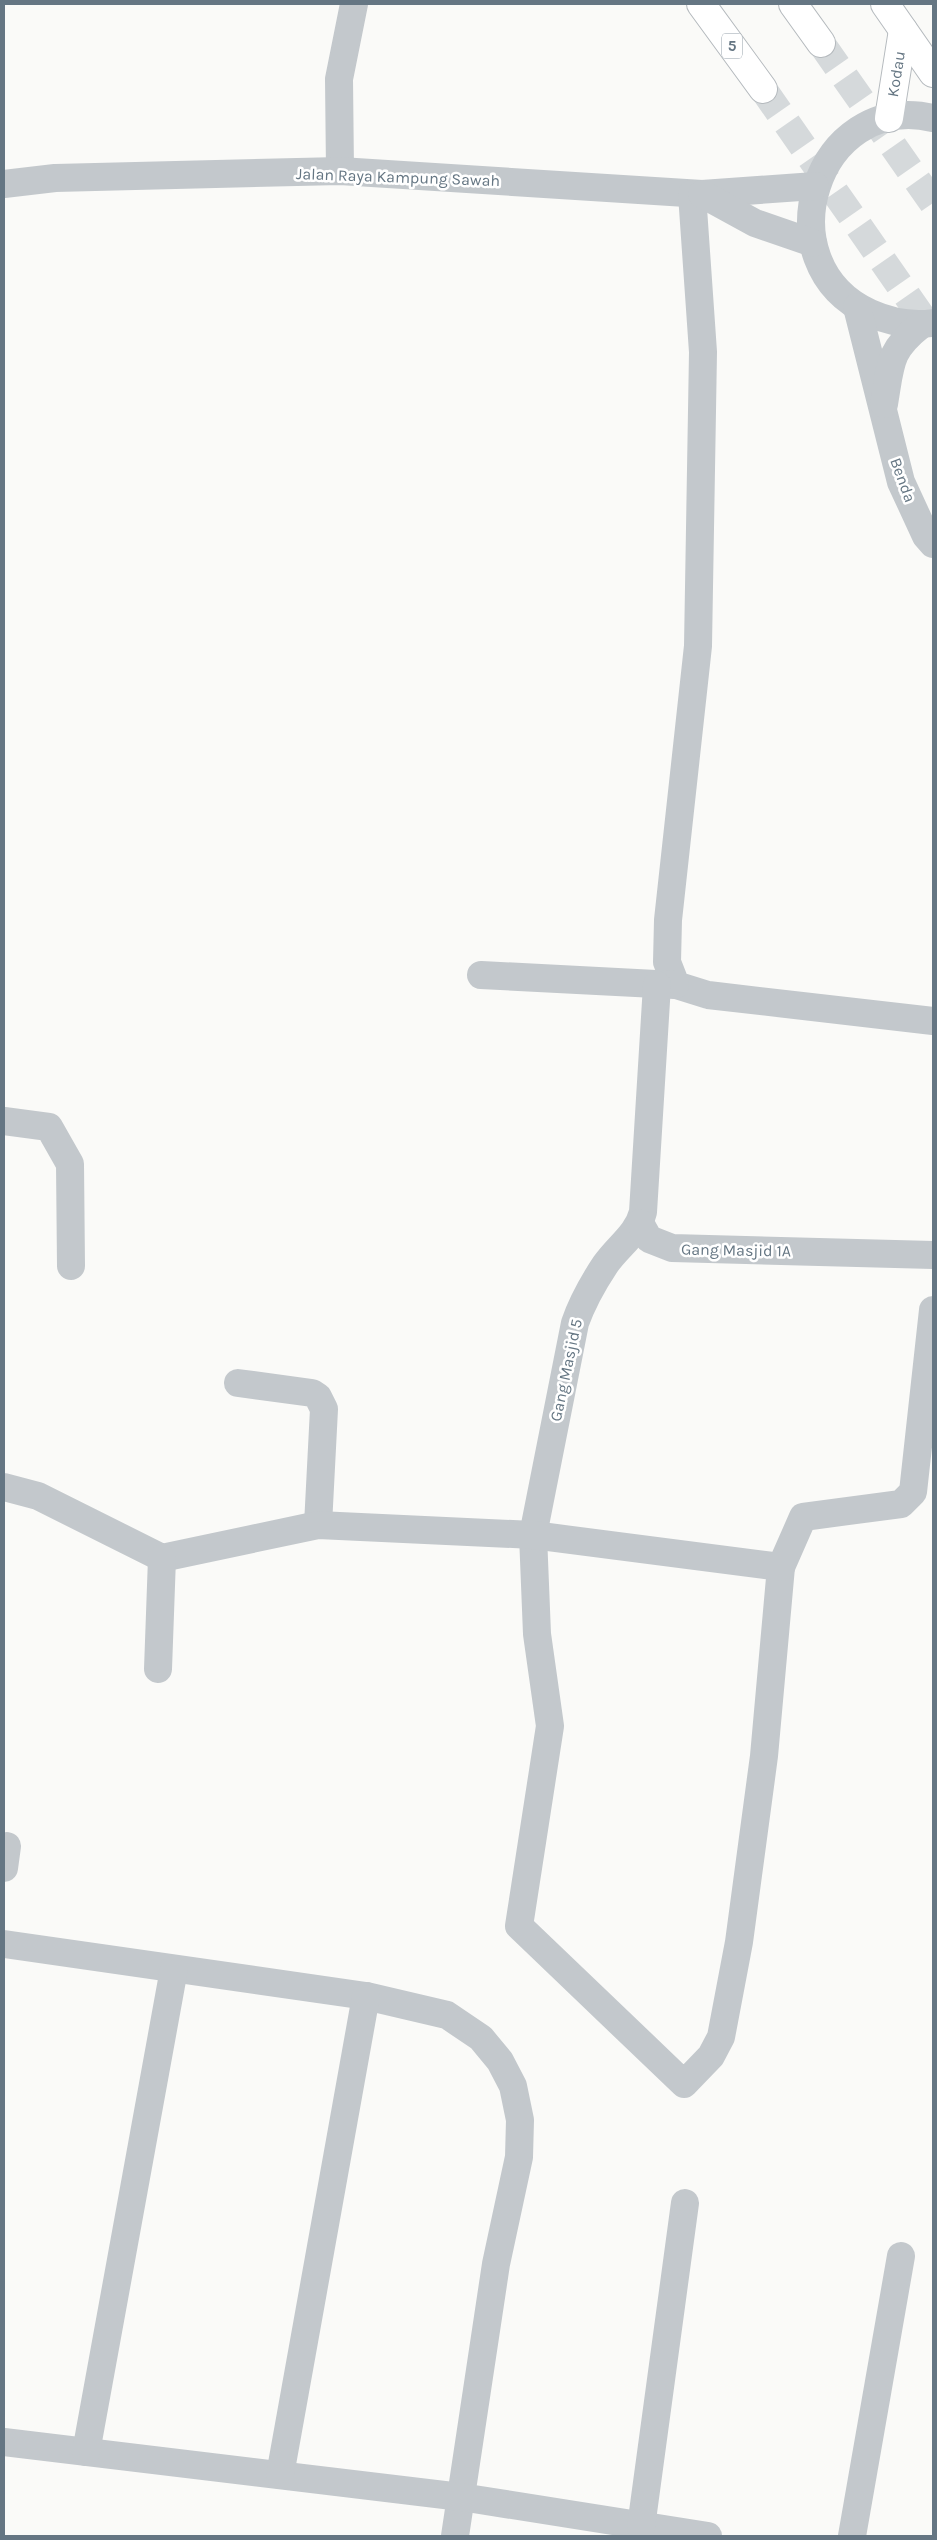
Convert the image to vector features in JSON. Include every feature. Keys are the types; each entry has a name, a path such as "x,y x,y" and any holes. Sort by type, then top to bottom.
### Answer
{"main road":[{"name":"5","path":"701,4 763,89"},
{"path":"793,4 821,43"},
{"name":"Kodau","path":"885,4 933,72"},
{"name":"Kodau","path":"889,118 903,30"}],"street":[{"path":"340,171 339,79 354,4"},
{"path":"927,324 888,321 858,307 842,295 829,280 813,243 811,205 815,186 832,155 857,132 889,118 922,115 933,118"},
{"name":"Jalan Raya Kampung Sawah","path":"4,184 55,178 340,171 697,194 815,186"},
{"path":"640,1223 667,985 668,920 698,627 703,352 697,194"},
{"name":"Jalan Raya Kampung Sawah","path":"697,194 755,223 813,243"},
{"name":"Benda","path":"858,307 882,413 901,482 926,536 933,544"},
{"name":"Benda","path":"882,413 892,356 903,339 927,324"},
{"path":"481,975 667,985 708,995 933,1021"},
{"path":"4,1121 49,1127 70,1164 71,1266"},
{"name":"Gang Masjid 1A","path":"640,1223 649,1239 672,1248 933,1255"},
{"name":"Gang Masjid 5","path":"640,1223 634,1234 606,1264 578,1315 533,1535 537,1634 550,1726 519,1926 684,2084 711,2056 721,2037 723,2028 739,1942 764,1756 781,1567"},
{"path":"4,1487 38,1496 162,1558 318,1526 533,1535 781,1567 803,1517 901,1504 913,1492 933,1310"},
{"path":"238,1383 312,1393 318,1397 324,1409 318,1526"},
{"path":"158,1669 162,1558"},
{"path":"4,1944 366,1996 447,2015 481,2038 500,2061 513,2086 520,2120 519,2156 496,2264 456,2536"},
{"path":"86,2452 174,1969"},
{"path":"280,2475 366,1996"},
{"path":"641,2527 684,2203"},
{"path":"852,2536 901,2256"},
{"path":"4,2442 461,2497 641,2527 708,2536"}],"tunnel":[{"path":"821,43 933,203"},
{"path":"763,89 933,333"}]}
